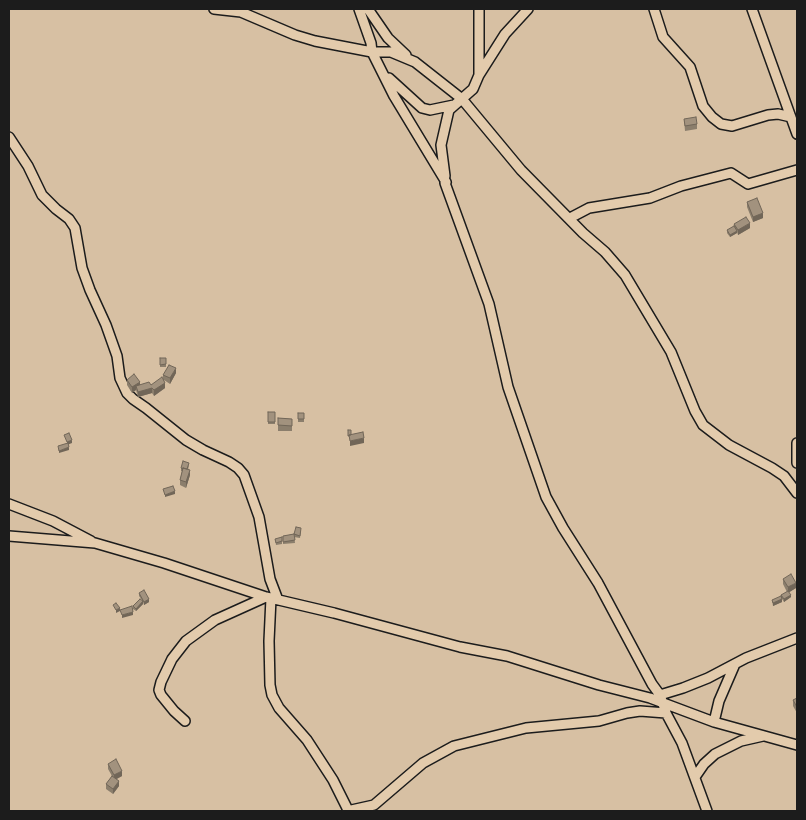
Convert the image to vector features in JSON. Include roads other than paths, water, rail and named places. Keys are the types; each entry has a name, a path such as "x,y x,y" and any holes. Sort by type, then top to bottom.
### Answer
{"street":[{"path":"214,9 241,12 294,35 315,41 372,52 390,52 412,61"},
{"path":"359,9 371,43 372,52 394,96 446,182"},
{"path":"368,9 388,38 412,61 462,99 510,157 625,275 670,352 695,411 703,424 729,445 784,476 797,493"},
{"path":"479,9 479,75"},
{"path":"528,9 505,34 479,75 473,90 449,110 441,145 445,183 488,304 508,387 546,497 598,583 652,684 662,698 666,713 696,777 707,811"},
{"path":"654,9 663,37 690,67 703,106 712,117 721,124 732,126 768,115 791,116"},
{"path":"752,9 797,134"},
{"path":"383,72 422,108 430,110 454,105"},
{"path":"9,138 28,166 42,195 75,228 82,268 106,325 117,356 120,378 127,393 186,440 229,462 244,475 258,517 270,580 272,598 269,641 272,695 280,708 307,740 333,780 347,811 374,805 423,763 454,746 526,728 599,721 640,711 666,713"},
{"path":"570,218 589,208 650,198 672,189 726,174 734,174 748,184 797,170"},
{"path":"797,444 797,463"},
{"path":"9,504 53,521 95,543 272,598 460,647 507,656 599,685 662,698 714,722 797,745"},
{"path":"9,536 95,543"},
{"path":"185,721 174,711 159,690 172,659 186,641 215,620 272,598"},
{"path":"662,698 797,638"},
{"path":"714,722 719,701 735,664"},
{"path":"696,777 704,764 728,746 763,736"}]}
